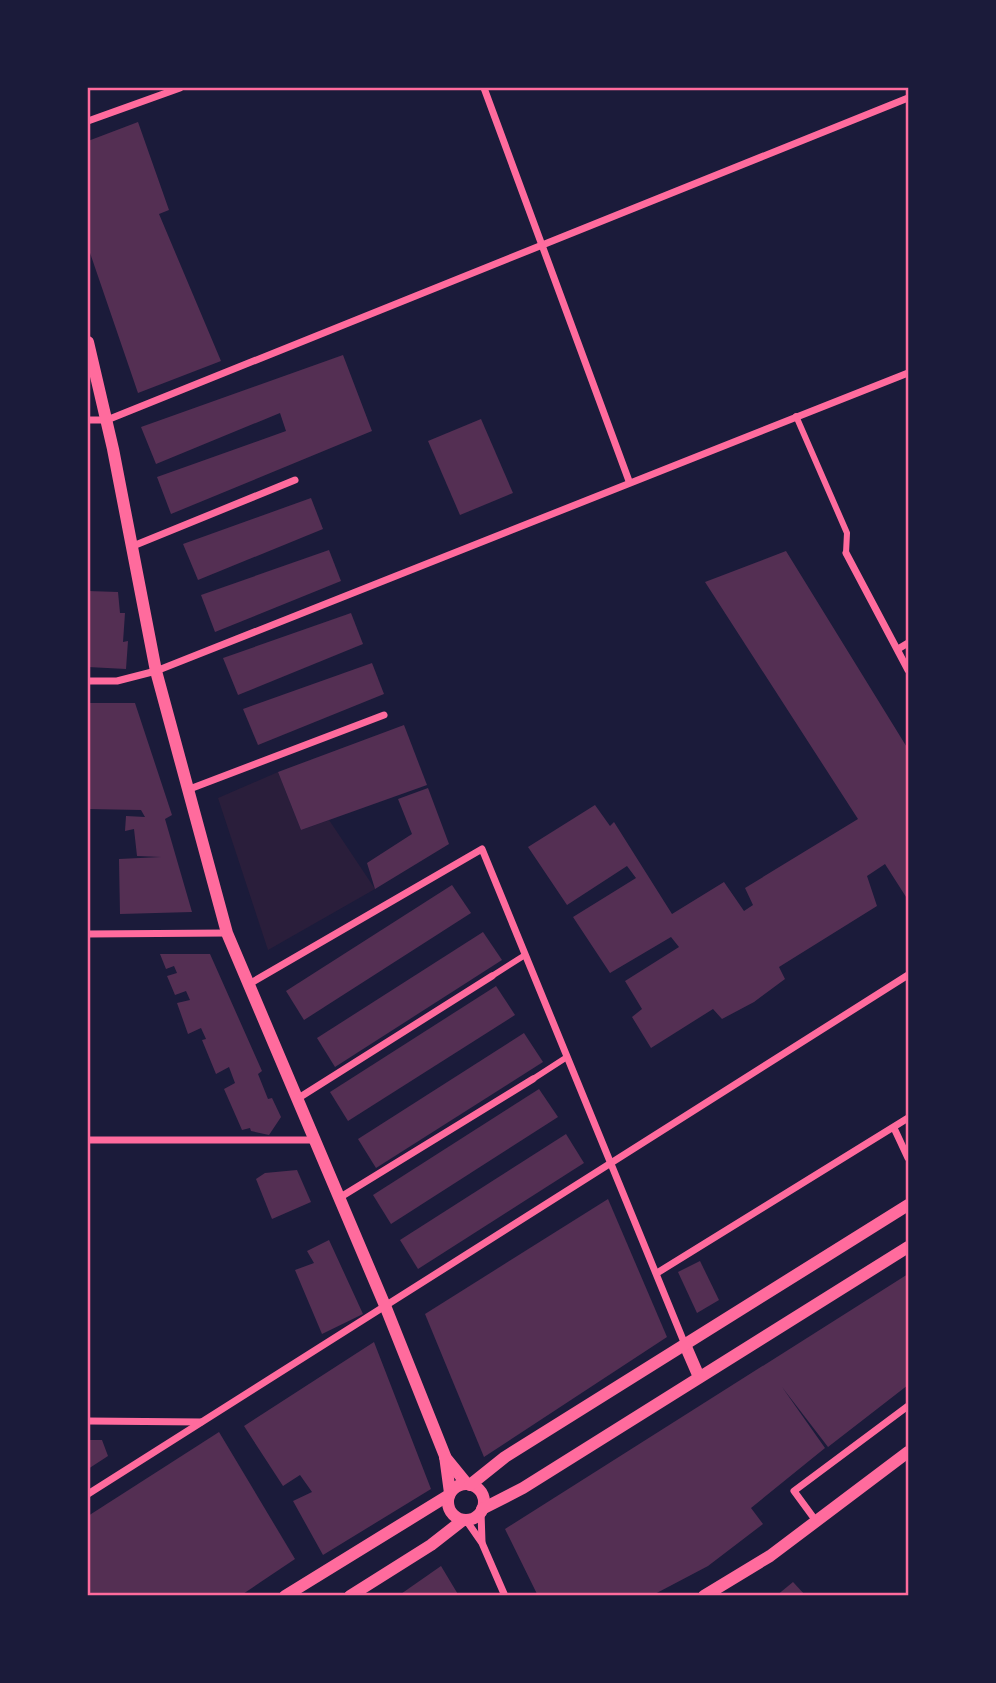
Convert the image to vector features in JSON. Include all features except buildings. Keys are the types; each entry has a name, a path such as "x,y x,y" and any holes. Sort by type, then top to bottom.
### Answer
{"street":[{"path":"88,121 180,88"},
{"path":"484,88 629,481"},
{"path":"88,421 107,420 908,98"},
{"path":"88,342 107,420 156,671 227,933 386,1308 445,1456 450,1511 464,1520 482,1543 505,1595"},
{"path":"88,681 117,681 156,671 629,481 908,373"},
{"path":"796,416 847,533 846,553 908,670"},
{"path":"133,546 295,480"},
{"path":"898,649 908,643"},
{"path":"187,790 384,715"},
{"path":"249,984 482,849 699,1377"},
{"path":"88,934 227,933"},
{"path":"297,1099 525,955"},
{"path":"88,1494 386,1308 908,975"},
{"path":"339,1198 567,1057"},
{"path":"657,1273 908,1118"},
{"path":"894,1128 908,1158"},
{"path":"88,1140 314,1140"},
{"path":"285,1595 450,1494 457,1486 469,1485 505,1457 686,1347 908,1205"},
{"path":"350,1595 431,1545 464,1520 523,1488 908,1247"},
{"path":"817,1521 794,1491 908,1406"},
{"path":"88,1421 202,1422"},
{"path":"704,1595 770,1556 908,1452"},
{"path":"445,1456 469,1485 483,1497 482,1543"}],"shaded area":[{"path":"278,772 301,830 329,820 375,889 268,950 218,798"}]}
